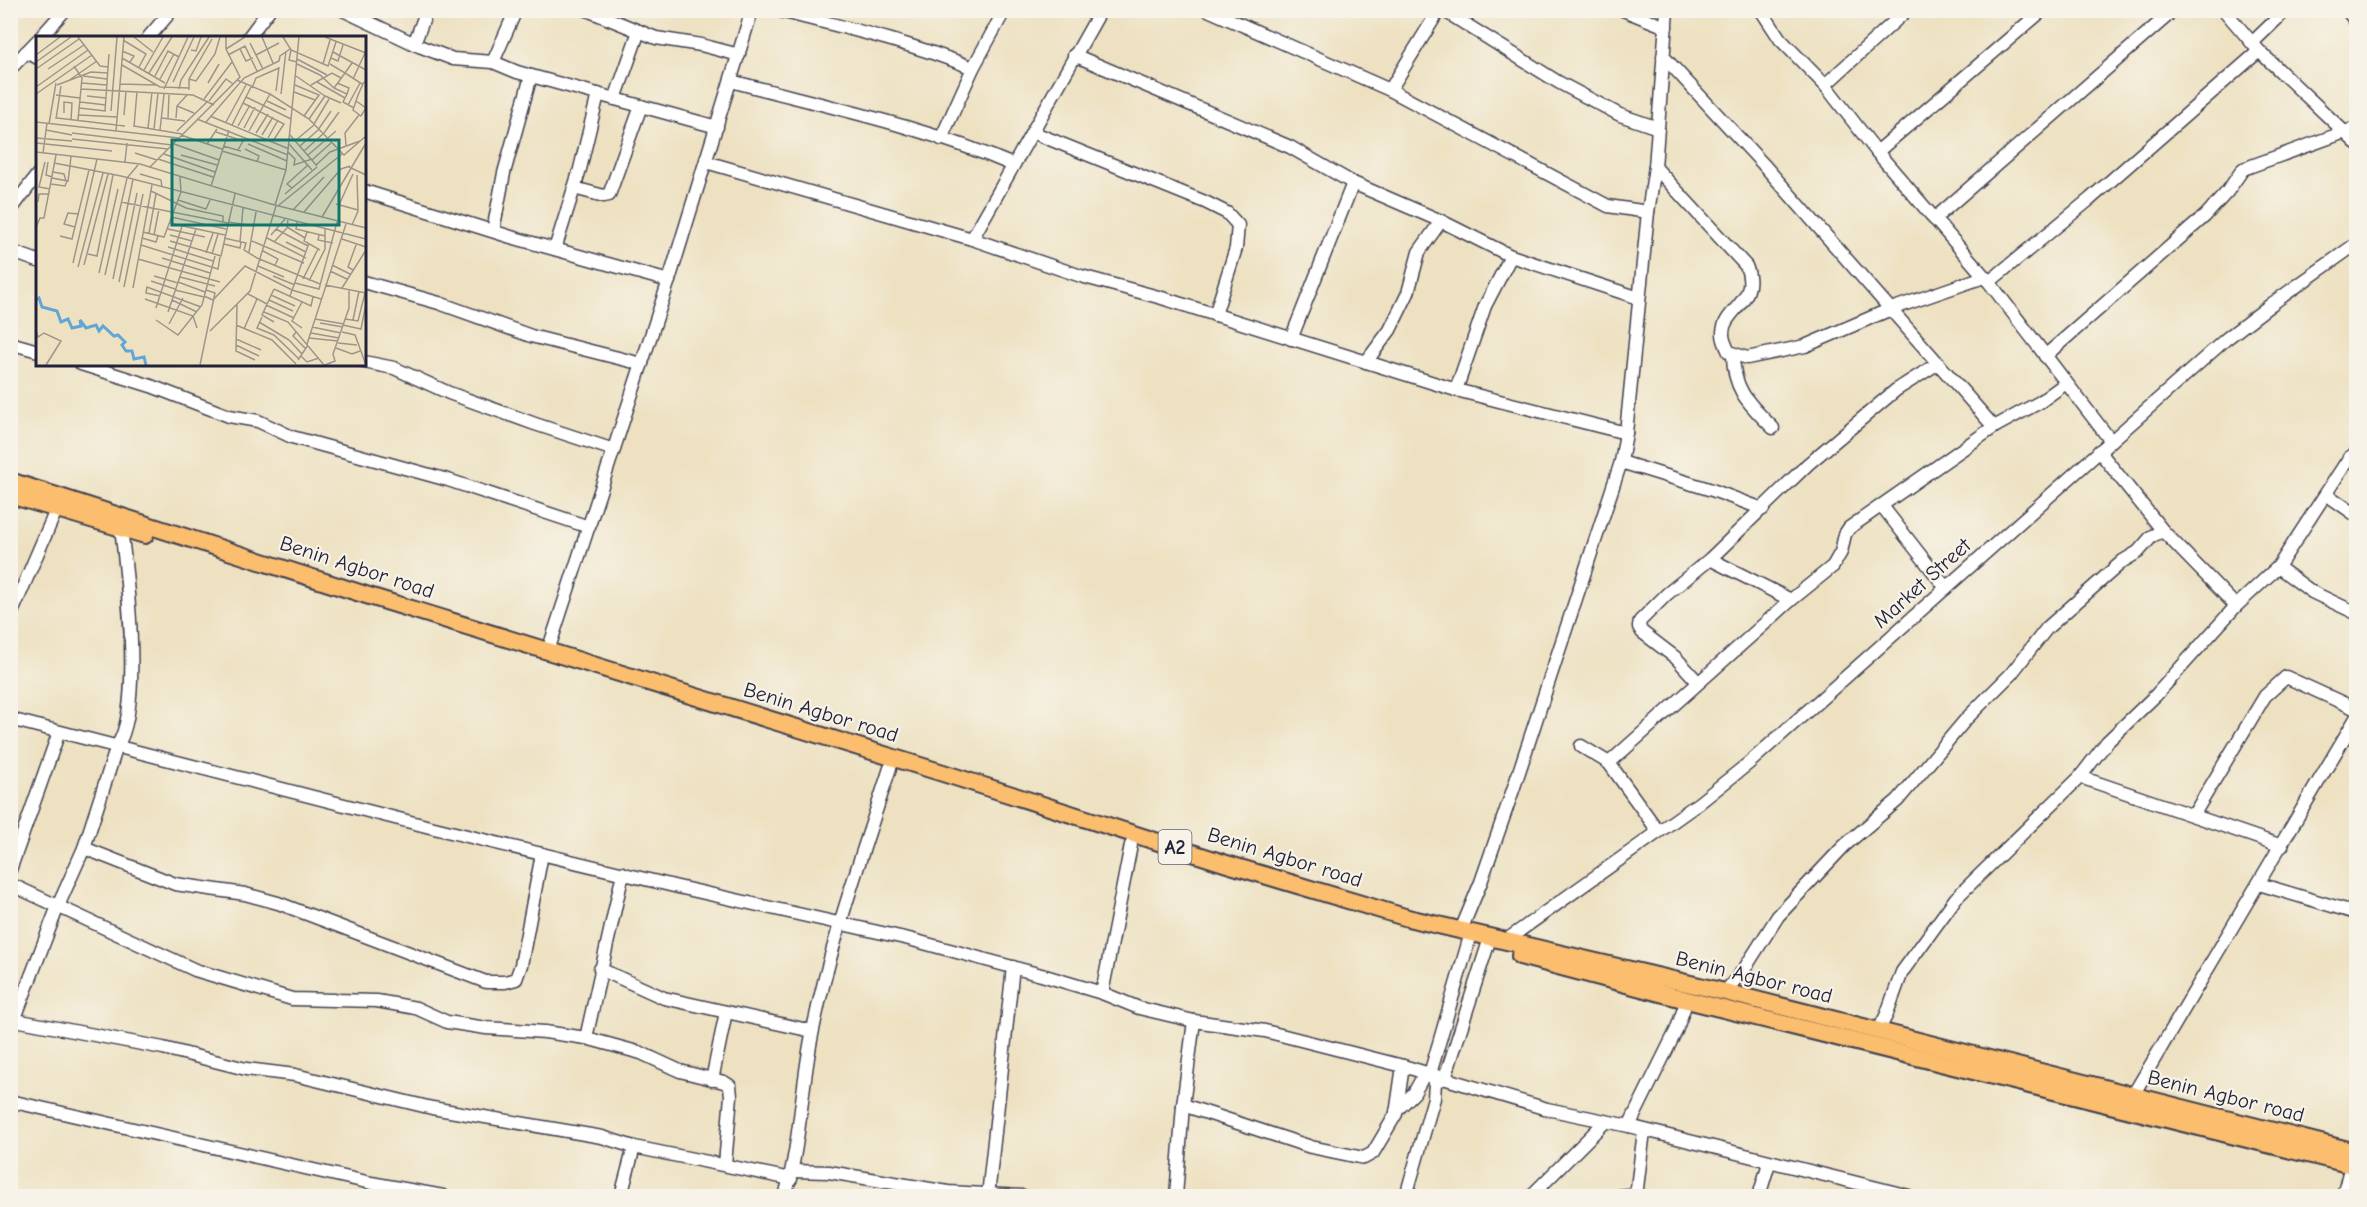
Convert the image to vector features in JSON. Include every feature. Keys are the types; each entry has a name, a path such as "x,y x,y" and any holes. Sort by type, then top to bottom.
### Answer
{"highway":[{"name":"Benin Agbor road","path":"10,481 1227,864 1466,935"},
{"name":"Benin Agbor road","path":"10,495 1239,878 1494,942 1725,992 2133,1095 2355,1161"},
{"name":"Benin Agbor road","path":"1494,942 1687,1000 2355,1161"}],"street":[{"path":"42,36 65,10"},
{"path":"150,36 172,10"},
{"path":"250,36 269,10"},
{"path":"343,10 414,44 453,59 493,62 531,76 717,127"},
{"path":"414,44 427,10"},
{"path":"493,62 516,10"},
{"path":"587,10 656,38 701,45 739,55"},
{"path":"548,651 669,281 753,10"},
{"path":"776,10 932,51 973,68"},
{"path":"941,139 973,68 1002,15 994,10"},
{"path":"972,239 1101,10"},
{"path":"1208,10 1390,90 1608,206 1648,212"},
{"path":"1390,90 1441,10 1558,82 1620,116 1658,128"},
{"path":"1623,10 1666,27"},
{"path":"1406,1197 1434,1098 1434,1077 1466,935 1481,882 1621,462 1626,433 1648,212 1655,167 1667,10"},
{"path":"1761,10 1780,39 1825,85 1877,152 1987,279 2111,441"},
{"path":"1825,85 1907,10"},
{"path":"1877,152 2043,10"},
{"path":"1934,219 2174,10"},
{"path":"2224,10 2256,47 2351,130 2356,142"},
{"path":"1655,167 1746,266 1750,274 1748,292 1722,333 1729,352 1747,358 1805,346 1891,309 1987,279 2090,199 2256,47 2286,10"},
{"path":"2347,10 2356,22"},
{"path":"615,99 639,31"},
{"path":"10,69 32,55"},
{"path":"1074,55 1290,147 1353,183 1441,221 1511,256 1639,298"},
{"path":"1663,56 1763,164 1994,427"},
{"path":"493,231 504,173 531,76"},
{"path":"731,81 891,122 1013,165"},
{"path":"555,249 574,188 598,94"},
{"path":"574,188 604,196 609,195 641,106"},
{"path":"2045,356 2205,216 2227,192 2243,169 2351,130"},
{"path":"1032,132 1076,148 1227,213 1238,225 1236,248 1215,315"},
{"path":"706,162 972,239 1081,276 1456,390 1626,433"},
{"path":"10,211 36,177"},
{"path":"1291,339 1353,183"},
{"path":"366,192 493,231 669,281"},
{"path":"1366,362 1390,330 1408,293 1419,252 1441,221"},
{"name":"Market Street","path":"1494,942 1699,803 1749,762 2226,339 2356,244"},
{"path":"10,251 36,260"},
{"path":"1456,390 1485,306 1511,256"},
{"path":"366,283 439,303 531,336 642,364"},
{"path":"10,343 36,350"},
{"path":"1733,354 1733,372 1738,386 1749,404 1773,428"},
{"path":"366,362 394,368 449,393 513,417 614,450"},
{"path":"1698,682 1676,658 1642,632 1639,627 1640,621 1667,594 1710,559 1808,464 1896,390 1937,364"},
{"path":"87,366 151,386 229,416 258,421 292,437 448,480 589,527"},
{"path":"1609,762 1791,600 1833,567 1841,552 1845,534 1850,528 1994,427 2040,402 2066,383"},
{"path":"2099,451 2163,531 2236,606"},
{"path":"1878,1031 1902,972 1956,898 2080,777 2107,742 2156,695 2236,606 2278,567 2349,458 2356,453"},
{"path":"1621,462 1712,490 1763,509"},
{"path":"2326,494 2356,515"},
{"path":"1882,506 1946,588"},
{"path":"10,617 57,508"},
{"path":"121,528 128,589 130,690 128,722 117,746 84,848 58,906 12,1023 163,1048 246,1069 295,1075 432,1108 602,1137 634,1147 725,1164 791,1175 829,1172 948,1192 1022,1197"},
{"path":"1725,992 1745,968 1778,916 1844,846 1898,800 1967,718 2011,674 2047,628 2115,567 2138,552 2152,536 2163,531"},
{"path":"1710,559 1791,600"},
{"path":"2278,567 2312,592 2356,612"},
{"path":"2194,814 2265,696 2286,677 2356,710"},
{"path":"2133,1095 2356,718"},
{"path":"10,719 542,854 839,923 1013,967 1102,993 1139,1008 1194,1021 1265,1031 1403,1066 1547,1109 1629,1126 1909,1197"},
{"path":"10,870 59,732"},
{"path":"1581,746 1609,762 1658,831"},
{"path":"785,1197 791,1175 812,1032 839,923 890,768"},
{"path":"2080,777 2194,814 2282,846"},
{"path":"1102,993 1131,845"},
{"path":"84,848 175,884 245,894 278,903 486,982 505,982 516,979 521,965 542,854"},
{"path":"586,1038 623,873"},
{"path":"10,884 195,970 292,999 377,1001 416,1008 447,1022 586,1038 641,1053 680,1071 724,1082 730,1086 725,1164"},
{"path":"2259,884 2356,913"},
{"path":"1183,1105 1311,1147 1364,1158 1373,1153 1396,1112 1434,1077 1494,942"},
{"path":"988,1195 1013,967"},
{"path":"600,969 664,998 812,1032"},
{"path":"1629,1126 1676,1031 1687,1000"},
{"path":"712,1080 726,1012"},
{"path":"1176,1197 1183,1105 1194,1021"},
{"path":"1396,1112 1403,1066"},
{"path":"10,1101 371,1183 443,1197"},
{"path":"1531,1197 1605,1122"},
{"path":"1618,1197 1636,1195 1644,1131"},
{"path":"621,1197 634,1147"},
{"path":"2343,1197 2355,1161"},
{"path":"1759,1197 1769,1163"}]}
